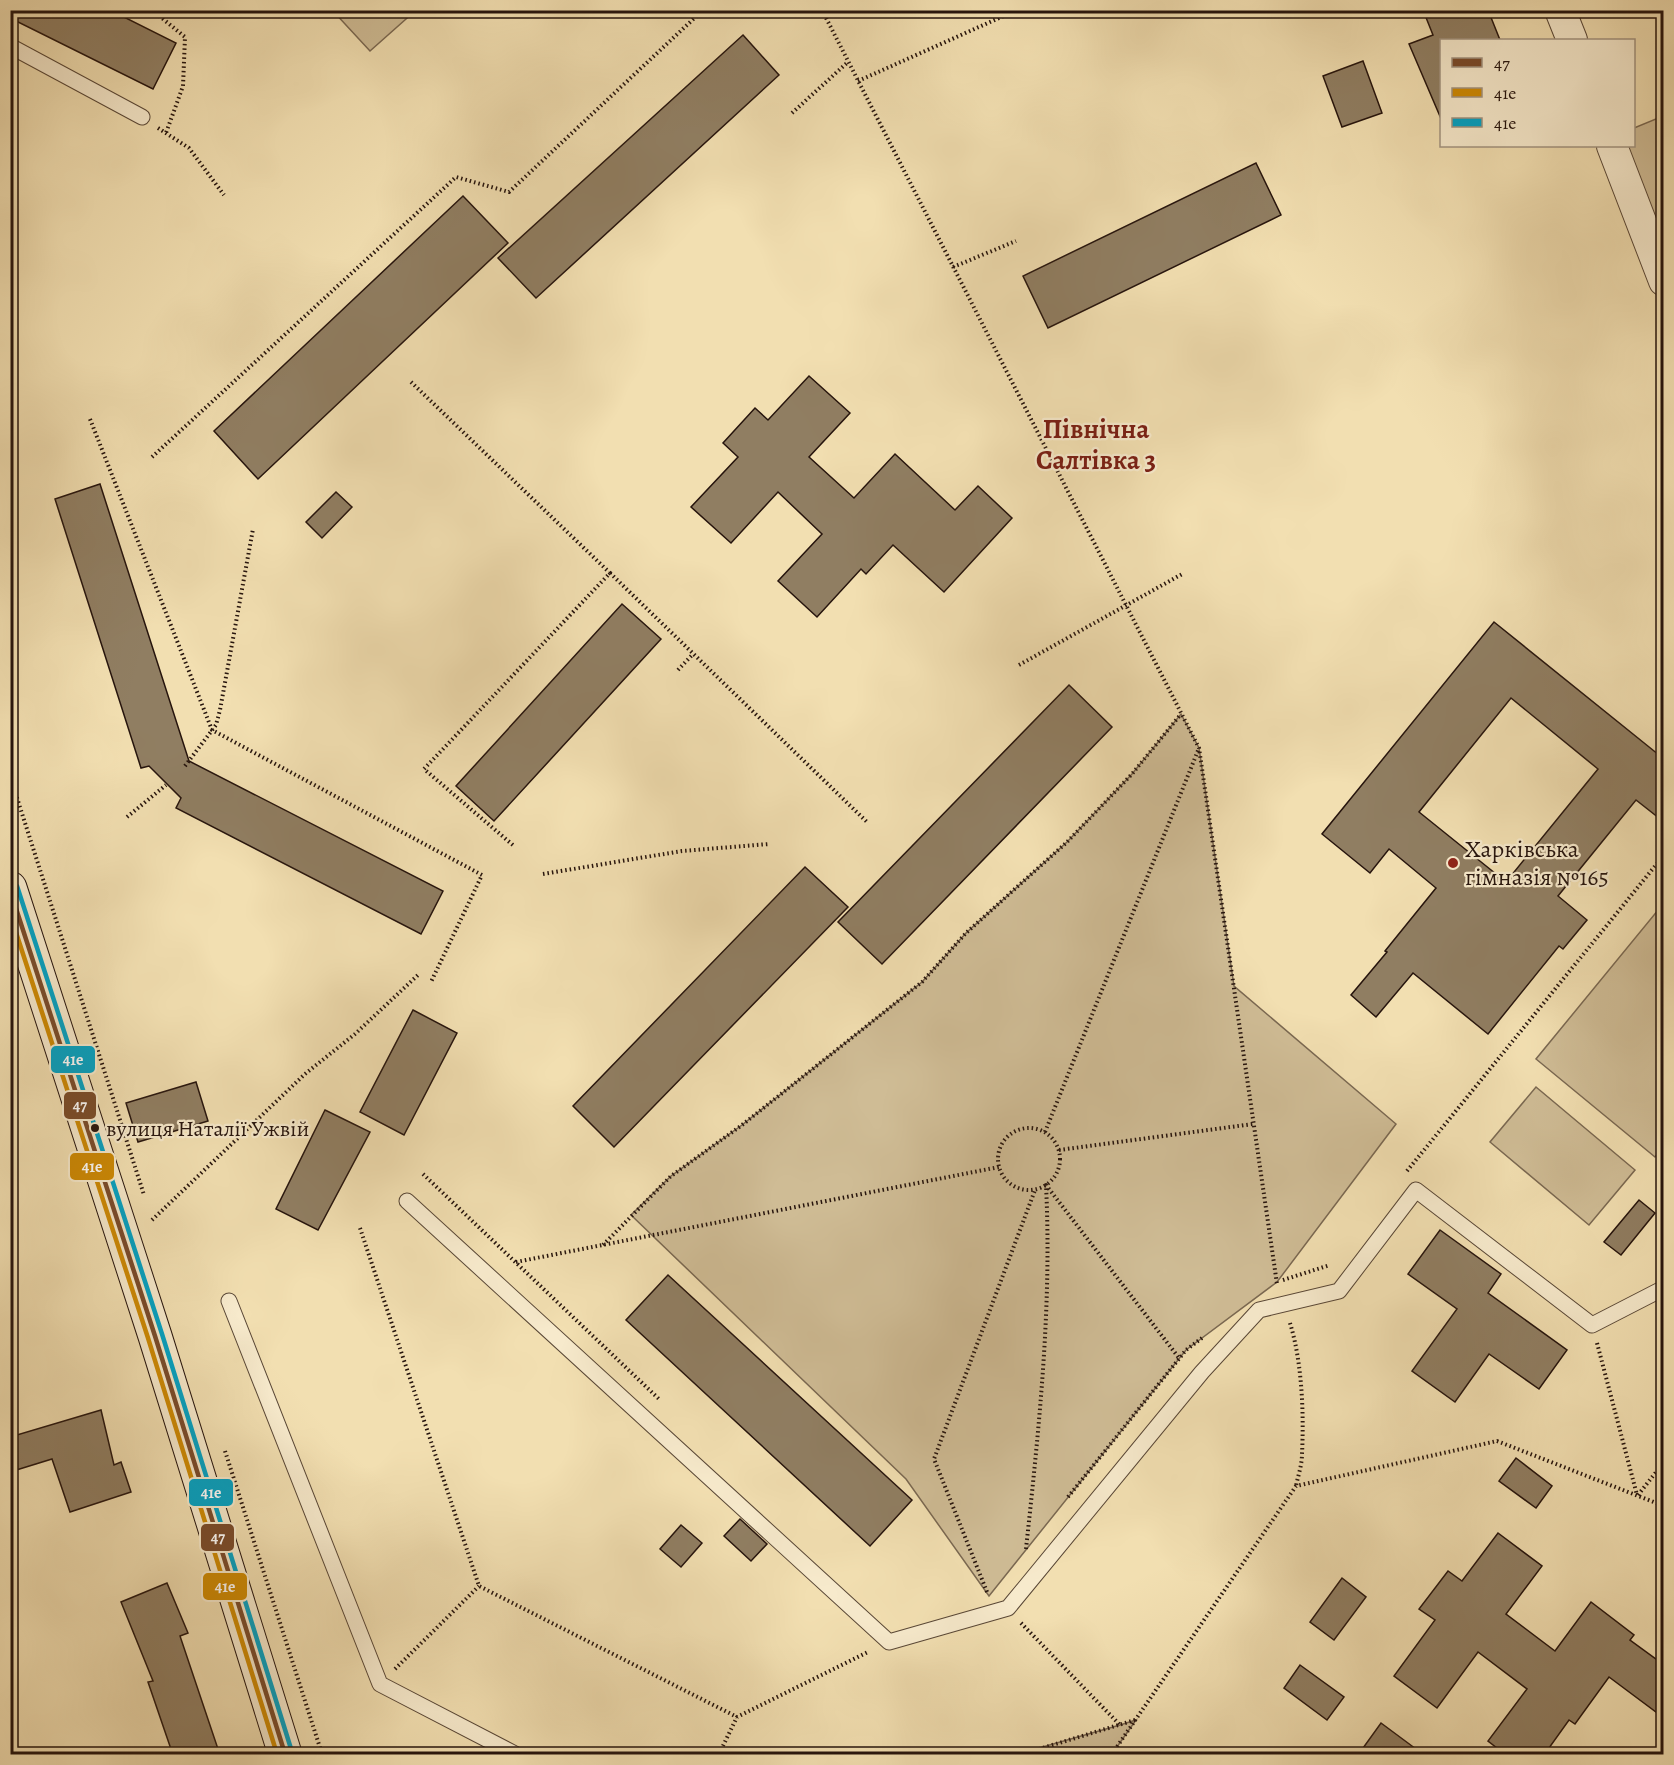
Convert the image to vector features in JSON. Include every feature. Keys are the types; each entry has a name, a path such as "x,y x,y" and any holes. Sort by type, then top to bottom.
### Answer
{"main road":[{"path":"10,888 152,1325 285,1755"}],"street":[{"path":"1560,10 1572,39"},
{"path":"1612,147 1664,281"}],"lane":[{"path":"10,46 142,117"},
{"path":"407,1201 889,1642 1008,1608 1209,1364 1259,1310 1339,1291 1416,1190 1592,1325 1664,1288"},
{"path":"229,1301 380,1684 515,1755"}],"path":[{"path":"152,10 186,37 183,86 166,133"},
{"path":"152,457 456,177 509,192 704,10"},
{"path":"822,10 1199,748 1276,1282 1294,1335 1301,1385 1302,1456 1296,1486 1112,1755"},
{"path":"858,81 1017,10"},
{"path":"792,113 849,62"},
{"path":"142,117 189,148 224,195"},
{"path":"953,267 1016,242"},
{"path":"411,382 868,823"},
{"path":"90,418 212,730 482,875 431,982"},
{"path":"184,766 212,730 220,711 253,529"},
{"path":"514,846 424,769 610,573"},
{"path":"1018,665 1184,573"},
{"path":"678,670 693,654"},
{"path":"603,1245 671,1176 742,1125 922,982 966,933 1067,842 1132,774 1181,714"},
{"path":"1045,1132 1199,748"},
{"path":"127,817 166,785"},
{"path":"543,874 682,851 769,844"},
{"path":"1403,1176 1660,860 1664,863"},
{"path":"152,1220 305,1074 355,1034 418,975"},
{"path":"1059,1150 1253,1124"},
{"path":"1022,1128 1033,1128 1045,1132 1054,1140 1059,1150 1060,1160 1055,1177 1046,1185 1035,1190 1022,1190 1011,1185 999,1167 997,1159 1000,1146 1010,1134 1022,1128"},
{"path":"516,1262 999,1167"},
{"path":"423,1174 661,1401"},
{"path":"1046,1185 1179,1358"},
{"path":"1026,1549 1043,1383 1048,1227 1046,1185"},
{"path":"995,1588 989,1596 934,1459 1035,1190"},
{"path":"360,1228 479,1586 737,1717"},
{"path":"1268,1289 1276,1282 1330,1265 1337,1256"},
{"path":"1592,1325 1637,1495"},
{"path":"1063,1504 1179,1358 1204,1336"},
{"path":"1296,1486 1497,1441 1664,1506"},
{"path":"1637,1495 1664,1462"},
{"path":"1020,1557 1034,1540"},
{"path":"380,1684 479,1586"},
{"path":"1008,1608 1120,1725"},
{"path":"719,1755 737,1717 889,1642"},
{"path":"1026,1754 1136,1720"}],"shaded area":[{"path":"333,11 415,11 370,51"},
{"path":"1663,116 1663,281 1612,147 1635,147 1635,128"},
{"path":"1181,714 1199,748 1234,986 1396,1124 1277,1282 1186,1350 989,1596 906,1479 631,1215 671,1176 742,1125 922,982 966,933 1067,842 1132,774"},
{"path":"1663,904 1664,1146 1655,1157 1536,1059"},
{"path":"1536,1087 1635,1170 1589,1225 1490,1142"},
{"path":"1136,1720 1112,1754 1018,1754 1120,1725"}],"building":[{"path":"10,10 110,10 176,43 153,89 10,18"},
{"path":"1423,10 1488,10 1500,39 1440,39 1440,116 1409,44 1433,35"},
{"path":"743,35 779,75 536,298 498,258"},
{"path":"1363,61 1382,113 1342,127 1323,76"},
{"path":"1256,163 1281,215 1048,328 1023,276"},
{"path":"463,196 508,243 258,479 214,431"},
{"path":"809,376 850,413 809,457 854,498 895,454 955,510 978,486 1012,518 944,592 893,545 866,574 861,569 817,617 778,581 822,534 778,492 731,543 691,507 738,457 723,443 755,408 768,420"},
{"path":"100,484 189,761 443,891 421,934 176,808 181,798 149,766 141,768 55,499"},
{"path":"336,492 352,507 322,538 306,522"},
{"path":"622,604 661,639 494,821 456,786"},
{"path":"1494,622 1664,759 1664,822 1636,800 1558,896 1587,920 1563,949 1559,946 1488,1034 1413,973 1376,1017 1351,995 1436,888 1389,849 1370,873 1322,834","holes":["1511,698 1598,769 1506,882 1419,812"]},
{"path":"1069,685 1112,727 882,964 838,922"},
{"path":"805,867 848,907 614,1147 573,1106"},
{"path":"413,1010 457,1033 404,1135 360,1112"},
{"path":"196,1082 208,1121 138,1142 126,1103"},
{"path":"325,1110 370,1132 318,1230 276,1209"},
{"path":"1639,1200 1655,1213 1621,1255 1604,1242"},
{"path":"1440,1230 1501,1274 1488,1293 1567,1350 1539,1389 1489,1354 1455,1402 1412,1371 1457,1309 1408,1274"},
{"path":"668,1275 912,1500 870,1546 626,1320"},
{"path":"101,1410 114,1465 121,1462 131,1492 70,1512 52,1459 10,1472 10,1437"},
{"path":"1516,1458 1552,1486 1536,1508 1499,1481"},
{"path":"740,1519 767,1544 751,1561 724,1536"},
{"path":"681,1525 702,1543 681,1567 660,1549"},
{"path":"1498,1533 1542,1566 1506,1614 1555,1651 1591,1602 1634,1635 1630,1640 1664,1665 1664,1718 1609,1677 1575,1724 1569,1720 1544,1755 1506,1755 1488,1741 1527,1689 1478,1652 1437,1708 1394,1676 1435,1620 1419,1609 1448,1571 1462,1581"},
{"path":"1342,1578 1366,1597 1334,1640 1310,1622"},
{"path":"167,1583 188,1633 180,1636 220,1755 173,1755 148,1682 153,1681 121,1602"},
{"path":"1300,1665 1344,1697 1327,1720 1284,1688"},
{"path":"1381,1723 1424,1755 1358,1755"}],"transit line":[{"name":"41е","path":"17,886 162,1334 292,1752"},
{"name":"47","path":"10,890 155,1336 285,1754"},
{"name":"41e","path":"10,914 148,1338 277,1754"}],"place":[{"name":"Харківська гімназія №165","path":"1453,863"},
{"name":"вулиця Наталії Ужвій","path":"95,1128"}],"district":[{"name":"Північна Салтівка 3","path":"1096,444"}]}
